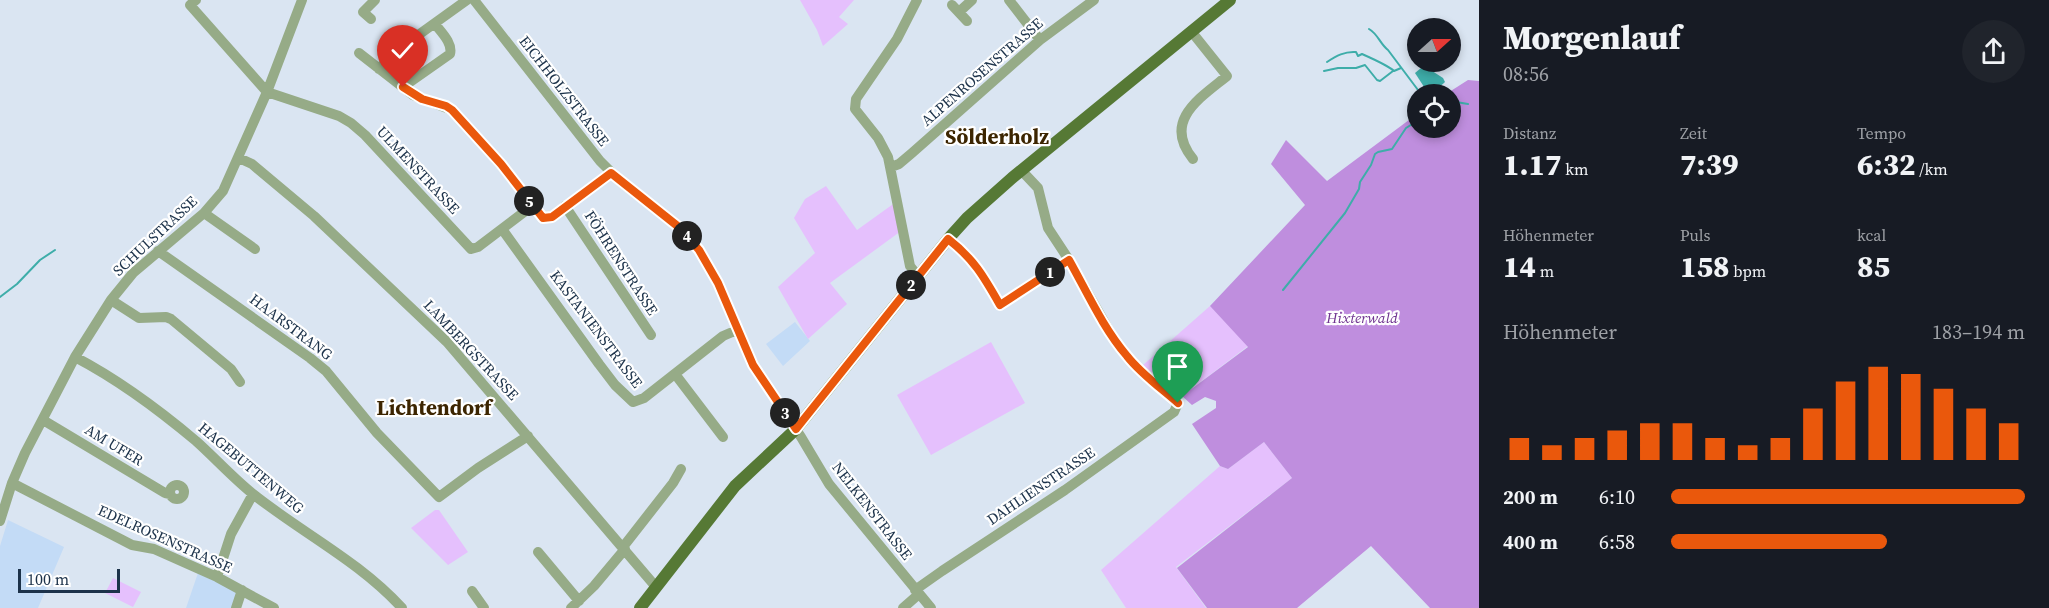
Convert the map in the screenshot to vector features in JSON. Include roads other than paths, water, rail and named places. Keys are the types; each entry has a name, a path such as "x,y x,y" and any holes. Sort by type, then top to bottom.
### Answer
{"main road":[{"path":"640,608 735,486 796,429 967,218 1021,170 1230,0"}],"street":[{"name":"SCHULSTRASSE","path":"0,520 12,483 43,420 75,357 111,300 133,273 219,198 267,92 302,0"},
{"path":"363,12 375,0"},
{"path":"379,69 396,51 467,0"},
{"name":"EICHHOLZSTRASSE","path":"474,0 611,173 680,228 699,250 718,283 753,365 796,429"},
{"path":"917,0 897,39 854,105 858,114 881,143 891,167 910,266 918,276"},
{"path":"959,13 972,0"},
{"path":"1009,0 1040,40"},
{"name":"ALPENROSENSTRASSE","path":"891,167 906,159 1040,40 1094,0"},
{"path":"193,3 267,92"},
{"path":"403,87 450,54 450,45 435,24"},
{"path":"1191,31 1227,76 1190,106 1184,118 1183,143 1193,159"},
{"path":"359,53 422,99 452,110 501,164 539,215 546,218 611,173"},
{"name":"ULMENSTRASSE","path":"267,92 339,116 351,123 365,135 471,249 478,247 532,206"},
{"name":"LAMBERGSTRASSE","path":"239,158 252,164 314,216 447,342 656,587"},
{"path":"948,239 980,270 1000,305 1069,260 1048,228 1038,188 1021,170"},
{"name":"FÖHRENSTRASSE","path":"565,206 651,335"},
{"path":"204,213 255,249"},
{"name":"KASTANIENSTRASSE","path":"502,229 599,364 633,402 639,402 723,336 737,330"},
{"name":"HAARSTRANG","path":"158,251 318,364 377,433 439,497 478,468 528,436"},
{"name":"DAHLIENSTRASSE","path":"903,608 917,592 942,571 1065,490 1174,412 1178,403 1127,356 1069,260"},
{"path":"111,300 139,318 166,317 171,319 231,369 240,382"},
{"name":"HAGEBUTTENWEG","path":"75,357 104,372 148,403 196,442 253,494 295,525 339,553 390,595 402,608"},
{"path":"675,374 723,437"},
{"name":"AM UFER","path":"43,420 170,494"},
{"name":"NELKENSTRASSE","path":"796,429 842,501 931,608"},
{"path":"538,552 575,605 624,548 674,483 681,469"},
{"name":"EDELROSENSTRASSE","path":"12,483 132,545 154,549 217,577 274,608"},
{"path":"217,577 231,534 253,494"},
{"name":"EDELROSENSTRASSE","path":"236,608 242,590"},
{"path":"472,591 484,608"}],"waterway":[{"path":"1369,29 1414,84"},
{"path":"1327,62 1341,54 1356,52 1358,56 1362,54 1394,71 1401,68"},
{"path":"1324,71 1365,65 1380,81 1393,71"},
{"path":"1461,103 1468,104"},
{"path":"1283,290 1345,213 1375,154 1392,149 1407,127"},
{"path":"0,297 17,284 40,260 55,250"}],"district":[{"name":"Sölderholz","path":"997,137"},
{"name":"Lichtendorf","path":"434,408"}],"park label":[{"name":"Hixterwald","path":"1362,318"}]}
